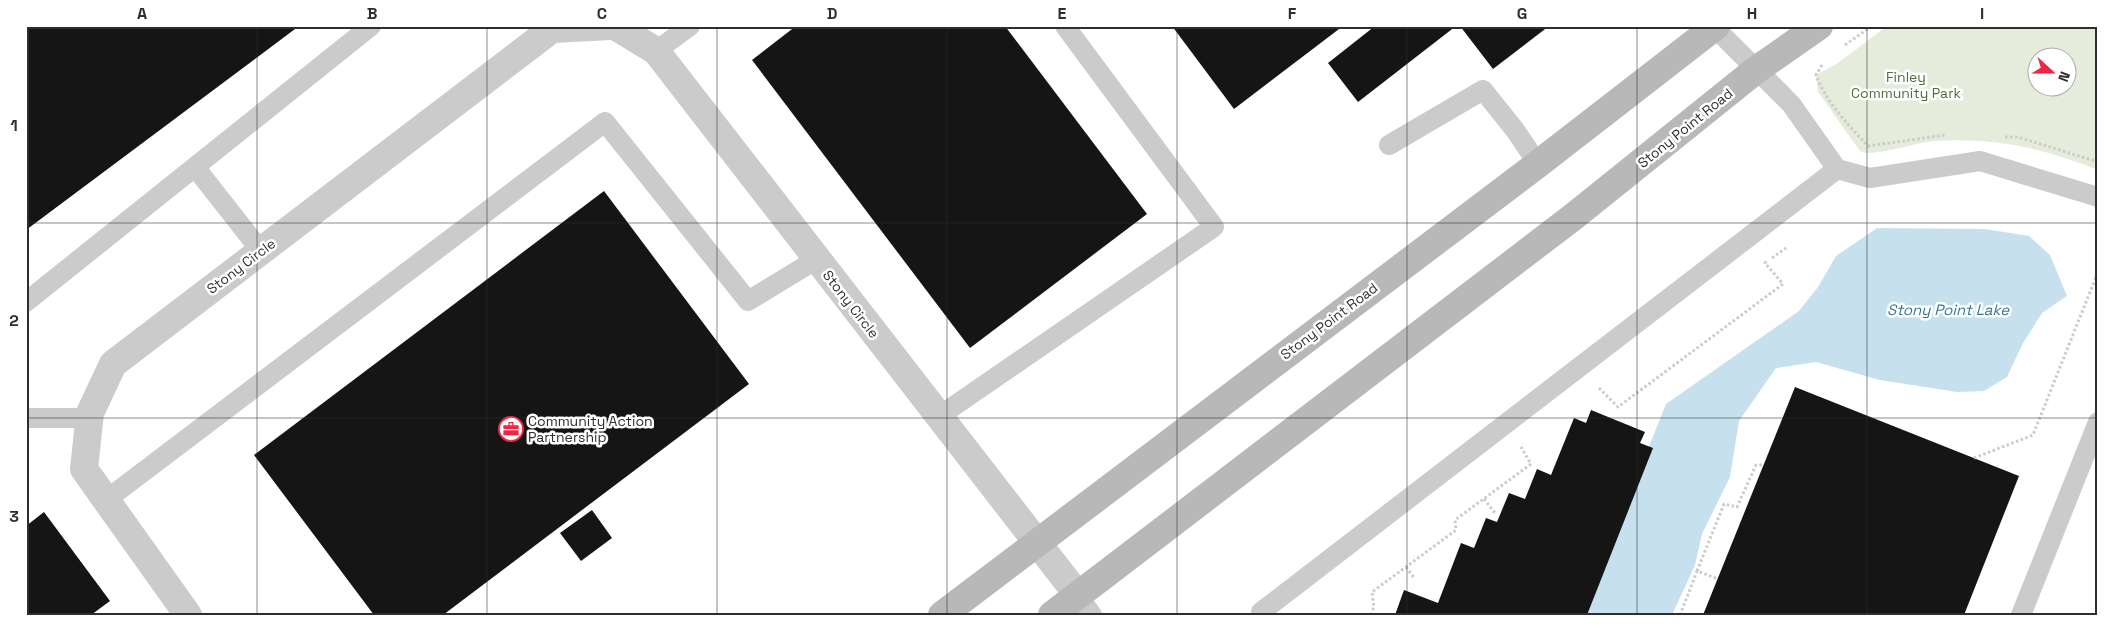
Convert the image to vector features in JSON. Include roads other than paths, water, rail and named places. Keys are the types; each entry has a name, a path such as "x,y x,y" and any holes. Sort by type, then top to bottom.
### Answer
{"main road":[{"name":"Stony Point Road","path":"1052,615 1084,604 1574,217 1756,70 1819,26"},
{"name":"Stony Point Road","path":"942,615 1538,164 1715,27"}],"street":[{"name":"Stony Circle","path":"188,615 84,469 90,413 113,364 553,27 611,26"},
{"name":"Stony Circle","path":"615,26 656,51 1084,604"}],"lane":[{"path":"26,302 371,26"},
{"path":"656,51 690,26"},
{"path":"938,417 1214,227 1065,26"},
{"path":"1715,27 1791,104 1837,169 1870,178 1980,162 2098,198"},
{"path":"1389,145 1483,90 1515,130 1538,164"},
{"path":"106,500 605,122 748,301 817,259"},
{"path":"195,167 261,251"},
{"path":"1263,615 1261,612 1837,169"},
{"path":"26,418 89,418"},
{"path":"2021,615 2098,422"}],"water":[{"name":"Stony Point Lake","path":"1877,228 1985,229 2029,236 2050,255 2067,296 2042,313 2023,343 2007,377 1984,391 1957,392 1880,380 1816,362 1776,368 1739,421 1730,477 1702,534 1695,565 1672,615 1581,615 1666,404 1799,311 1818,287 1836,256"}],"place":[{"name":"Community Action Partnership","path":"511,429"}],"park label":[{"name":"Finley Community Park","path":"1906,86"}]}
